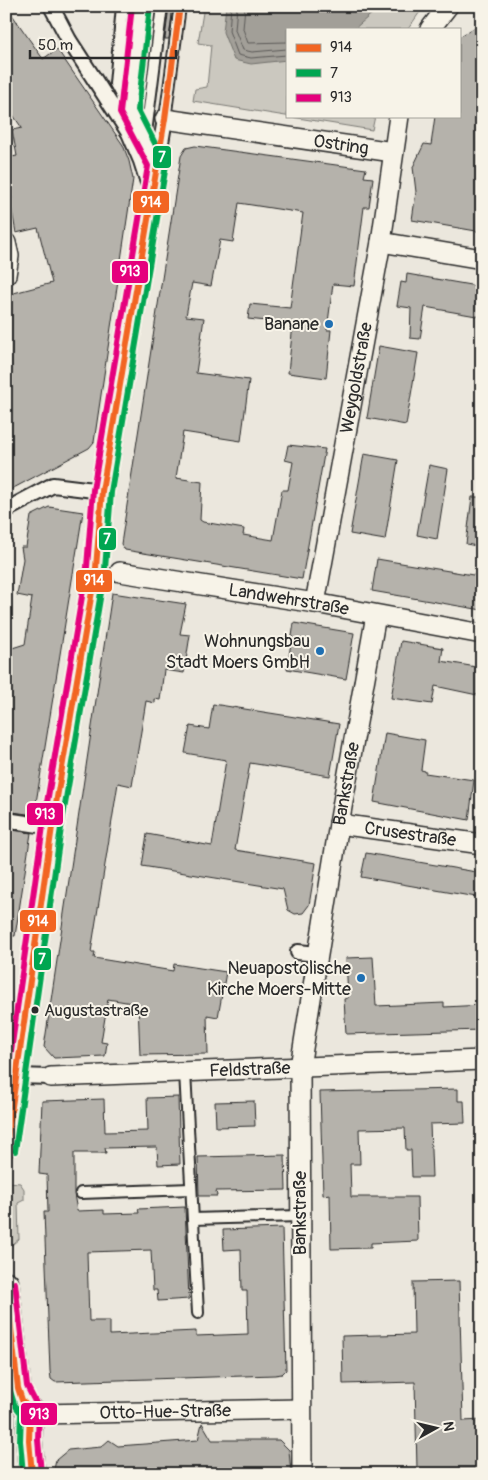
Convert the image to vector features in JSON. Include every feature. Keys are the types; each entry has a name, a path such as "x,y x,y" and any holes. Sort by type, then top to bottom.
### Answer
{"street":[{"path":"51,6 69,40 129,134 141,161 152,195"},
{"path":"431,28 448,6"},
{"name":"Ostring","path":"165,119 393,152 399,118"},
{"path":"6,1150 52,827 96,568 102,492 165,119"},
{"name":"Weygoldstraße","path":"315,603 381,242 393,152"},
{"path":"381,242 482,259"},
{"path":"6,243 9,256 6,275"},
{"path":"6,510 54,485 102,492"},
{"name":"Landwehrstraße","path":"96,568 315,603 482,634"},
{"name":"Bankstraße","path":"302,1474 300,1067 339,824 376,615"},
{"path":"6,820 52,827"},
{"name":"Crusestraße","path":"339,824 482,844"},
{"path":"298,952 318,954"},
{"name":"Feldstraße","path":"18,1076 51,1077 482,1060"},
{"path":"6,1284 18,1388 22,1400 30,1410 29,1440 32,1474"},
{"name":"Otto-Hue-Straße","path":"30,1410 38,1414 301,1409"}],"lane":[{"path":"122,6 115,84 157,164"},
{"path":"129,112 141,6"},
{"path":"145,141 162,6"},
{"path":"165,119 180,6"},
{"path":"185,1072 198,1313"},
{"path":"81,1193 191,1189"},
{"path":"193,1219 300,1216"}],"shaded area":[{"path":"204,6 424,6 409,28 286,28 286,116 193,101 195,89 207,87 211,45 198,43"},
{"path":"298,118 375,118 372,130"},
{"path":"8,1182 20,1183 24,1189 24,1200 18,1203 19,1239 8,1248 6,1241"}],"water":[{"path":"226,6 381,6 355,28 286,28 286,60 251,64 234,60 223,32"}],"building":[{"path":"6,6 43,59 57,49 123,145 133,179 94,442 89,448 6,492 6,295 52,283 38,228 16,233 10,200 12,199 6,158 17,156 12,130 22,128 6,105"},
{"path":"148,6 155,6 151,37 144,37"},
{"path":"169,6 173,6 169,39 165,39"},
{"path":"482,23 482,232 412,220 416,192 413,167 424,144 431,145 435,118 460,118 460,36"},
{"path":"195,146 366,169 364,177 373,178 369,207 364,207 354,286 333,284 327,330 331,330 326,378 288,373 293,324 248,319 250,304 290,308 303,213 239,203 233,242 220,240 211,286 192,283 186,316 204,318 196,373 249,380 241,441 183,432 176,478 202,482 200,520 203,522 244,529 243,535 273,540 282,490 288,490 293,462 285,460 288,445 325,449 302,579 125,550 121,544 181,156 186,148"},
{"path":"407,274 482,287 482,317 425,307 420,339 410,338 411,308 397,306 401,282 406,283"},
{"path":"379,346 418,353 406,425 367,418"},
{"path":"364,454 398,460 385,540 350,534"},
{"path":"429,465 448,469 437,539 417,535"},
{"path":"472,497 482,497 482,547 466,544"},
{"path":"49,507 83,512 34,815 6,811 6,650 25,644 32,598 17,595 23,559 21,547 26,547 31,516"},
{"path":"377,559 479,576 482,578 482,610 372,591"},
{"path":"112,593 186,604 180,634 190,635 184,673 164,670 160,700 155,699 155,703 146,701 132,786 118,783 91,952 95,952 94,958 173,971 174,964 226,972 218,1017 207,1015 208,1054 140,1055 138,1004 108,999 101,1042 107,1043 105,1056 54,1058 44,1047"},
{"name":"Wohnungsbau Stadt Moers GmbH","path":"294,623 354,633 346,679 287,669"},
{"path":"401,641 443,648 441,661 482,668 482,696 435,686 432,704 391,698"},
{"path":"213,704 339,724 330,776 250,763 235,850 316,863 309,905 303,913 295,914 288,910 283,889 142,866 147,834 212,846 226,760 185,753 190,726 209,729"},
{"path":"385,733 425,740 421,770 425,771 425,773 474,780 469,820 374,802"},
{"path":"6,829 31,833 15,936 6,936"},
{"path":"366,853 482,873 482,898 361,877"},
{"path":"373,957 376,1006 444,1003 444,1007 482,1005 482,1030 346,1034 344,999 348,998 346,958"},
{"path":"458,1089 458,1101 464,1101 465,1123 430,1124 432,1177 412,1177 411,1150 406,1150 405,1128 359,1129 360,1164 350,1164 351,1197 417,1197 418,1241 371,1243 371,1248 331,1249 330,1194 323,1195 320,1092"},
{"path":"178,1097 180,1164 158,1165 157,1147 105,1148 106,1153 74,1153 74,1194 77,1211 104,1210 104,1214 139,1213 138,1209 185,1207 189,1299 158,1301 157,1290 153,1290 151,1250 87,1252 89,1321 110,1321 110,1335 196,1331 196,1336 248,1334 247,1291 242,1291 241,1249 224,1250 223,1230 282,1228 286,1370 282,1374 275,1375 55,1382 51,1379 50,1371 44,1212 48,1212 47,1175 39,1174 42,1101 104,1099 105,1132 148,1131 147,1098"},
{"path":"254,1101 255,1126 216,1127 215,1102"},
{"path":"285,1155 286,1190 216,1191 217,1196 199,1196 198,1157"},
{"path":"459,1281 463,1421 482,1420 482,1468 417,1469 415,1382 343,1384 342,1336 414,1334 413,1282"},
{"path":"202,1423 212,1440 279,1440 289,1450 291,1474 53,1474 56,1460 68,1450 101,1447 109,1440 118,1446 198,1440"}],"transit line":[{"name":"913","path":"6,1086 43,826 87,567 93,490 148,166 120,113 132,6"},
{"name":"7","path":"15,1151 61,828 105,569 111,492 166,165 138,110 150,7"},
{"name":"914","path":"6,1148 52,827 96,568 102,491 165,119 179,13"},
{"name":"913","path":"15,1283 27,1386 39,1409 38,1440 41,1473"},
{"name":"914","path":"6,1286 18,1388 22,1400 30,1410 29,1440 32,1474"},
{"name":"7","path":"6,1363 10,1391 14,1404 21,1413 20,1441 23,1474"}],"place":[{"name":"Banane","path":"329,324"},
{"name":"Wohnungsbau Stadt Moers GmbH","path":"320,651"},
{"name":"Neuapostolische Kirche Moers-Mitte","path":"361,978"},
{"name":"Augustastraße","path":"35,1010"}]}
